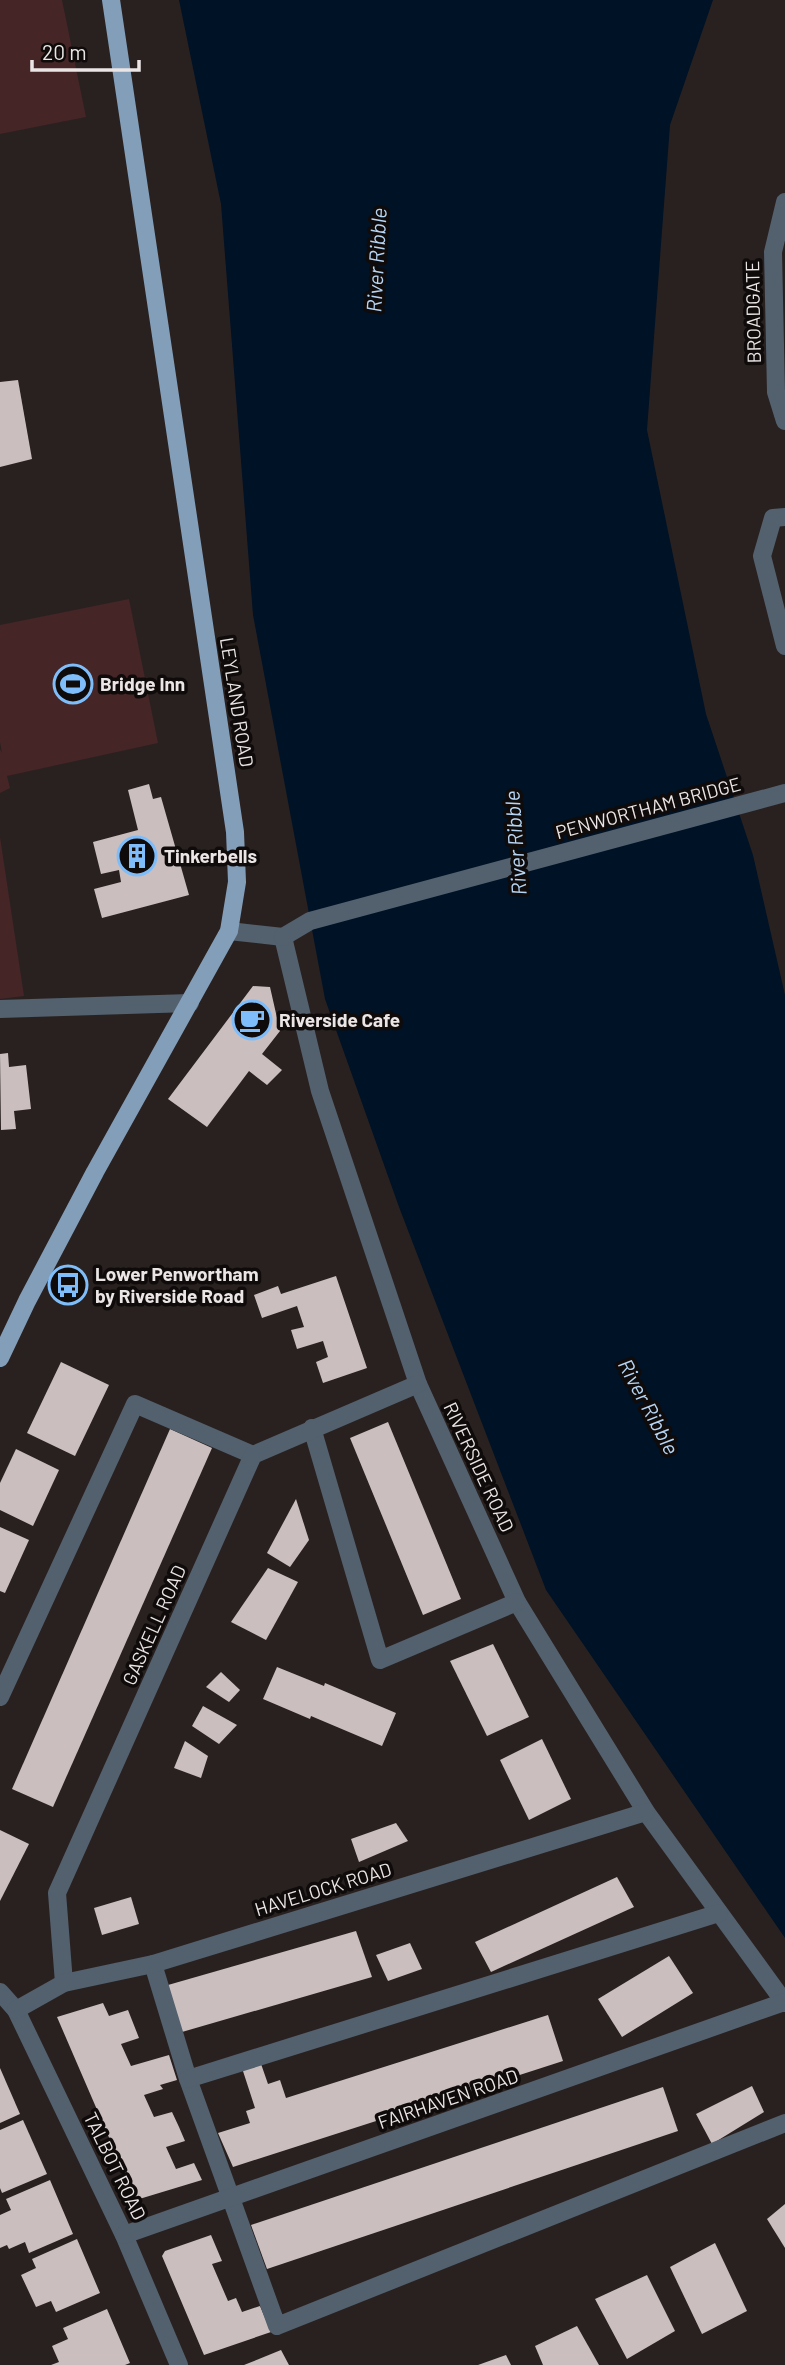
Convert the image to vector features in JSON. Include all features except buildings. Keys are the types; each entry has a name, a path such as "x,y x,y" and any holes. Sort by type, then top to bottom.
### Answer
{"main road":[{"name":"LEYLAND ROAD","path":"0,1357 89,1184 229,931 237,882 235,832 111,0"}],"street":[{"name":"BROADGATE","path":"785,202 773,252 780,394 785,421"},
{"path":"785,517 773,518 762,556 785,646"},
{"name":"PENWORTHAM BRIDGE","path":"283,937 310,920 785,793"},
{"path":"229,931 283,937"},
{"name":"RIVERSIDE ROAD","path":"283,937 320,1091 418,1384 517,1602 646,1812 785,2003"},
{"path":"0,1009 190,1003"},
{"path":"0,1697 135,1404 253,1455 418,1384"},
{"path":"312,1428 380,1660 517,1602"},
{"name":"GASKELL ROAD","path":"64,1983 57,1892 253,1455"},
{"name":"HAVELOCK ROAD","path":"16,2010 64,1983 153,1964 646,1812"},
{"path":"188,2079 719,1913"},
{"path":"153,1964 188,2079 277,2326 785,2123"},
{"name":"TALBOT ROAD","path":"0,1992 16,2010 124,2235 179,2365"},
{"name":"FAIRHAVEN ROAD","path":"124,2235 785,2003"}],"shaded area":[{"path":"0,0 62,0 86,117 0,134"},
{"name":"Bridge Inn","path":"129,599 158,743 7,776 10,788 0,793 0,625"},
{"path":"0,837 24,996 0,999"}],"water":[{"name":"River Ribble","path":"179,0 713,0 670,125 647,430 706,714 753,855 785,995 785,1938 546,1590 399,1207 325,999 253,615 221,204"}],"place":[{"name":"Bridge Inn","path":"73,684"},
{"name":"Tinkerbells","path":"137,856"},
{"name":"Riverside Cafe","path":"252,1020"},
{"name":"Lower Penwortham by Riverside Road","path":"68,1285"}]}
